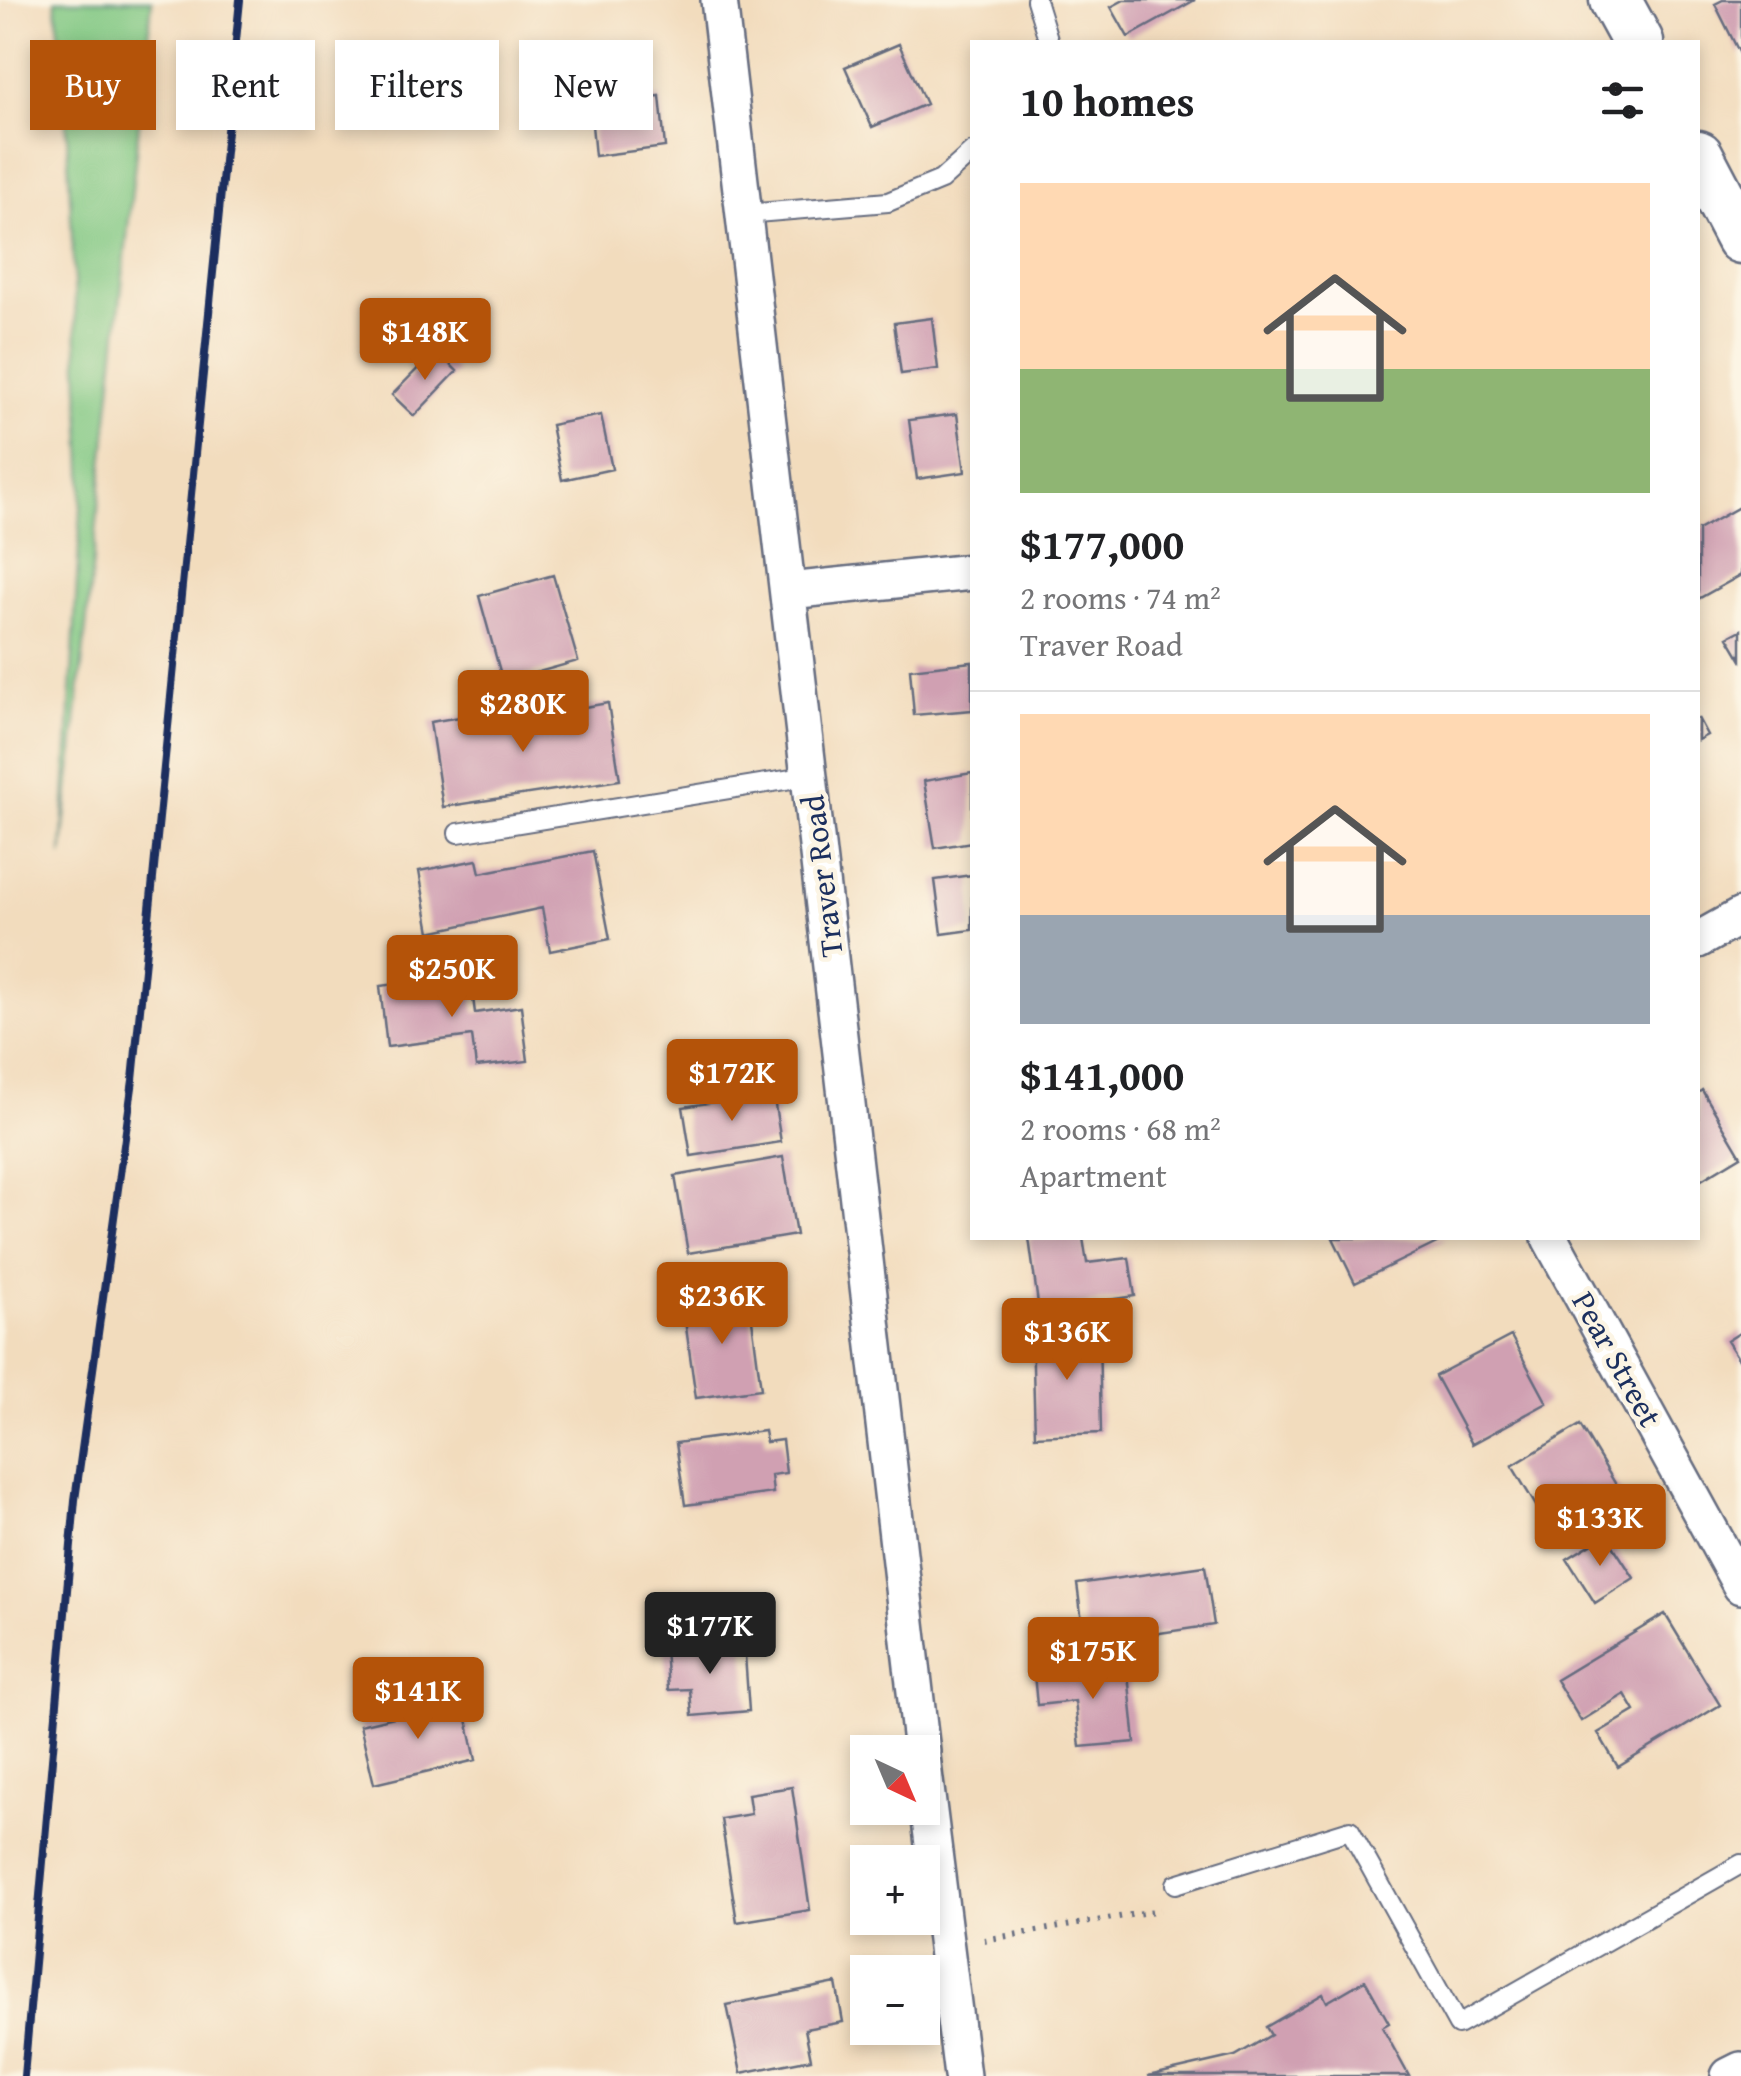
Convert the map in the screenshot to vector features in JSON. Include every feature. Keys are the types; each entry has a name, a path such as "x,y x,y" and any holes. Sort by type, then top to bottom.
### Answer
{"main road":[{"path":"1615,0 1637,40"},
{"path":"1700,160 1741,238"}],"street":[{"name":"Traver Road","path":"720,0 920,1735"},
{"path":"789,591 970,572"},
{"path":"1700,939 1741,916"},
{"name":"Pear Street","path":"1551,1240 1741,1586"},
{"name":"Traver Road","path":"931,1825 962,2076"},
{"path":"1729,2076 1741,2070"}],"lane":[{"path":"1036,0 1048,40"},
{"path":"744,214 888,202 942,180 970,154"},
{"path":"458,833 810,776"},
{"path":"1176,1884 1350,1830 1458,2024 1741,1864"}],"path":[{"path":"984,1940 1164,1909"}],"green space":[{"path":"55,0 152,0 148,40 60,40"},
{"path":"67,130 138,130 62,856 83,471"}],"building":[{"path":"1124,0 1195,0 1128,37 1111,7"},
{"path":"1741,0 1741,56 1715,4"},
{"path":"899,44 926,104 872,127 845,67"},
{"path":"660,96 665,147 595,156 592,130 653,130 653,97"},
{"path":"932,318 938,369 901,374 894,323"},
{"path":"436,350 457,371 414,416 392,395"},
{"path":"957,414 965,472 917,479 909,420"},
{"path":"601,415 612,469 562,480 551,425"},
{"path":"1741,506 1741,575 1700,598 1700,529"},
{"path":"553,575 578,661 503,682 479,596"},
{"path":"1741,630 1741,659 1728,637"},
{"path":"970,662 970,710 914,715 910,669"},
{"path":"608,703 620,780 443,807 430,722 490,712 493,730 551,721 550,713"},
{"path":"970,773 970,842 935,848 924,781"},
{"path":"593,851 610,939 550,951 542,908 430,932 419,871 477,860 480,873"},
{"path":"970,875 970,930 942,934 935,880"},
{"path":"470,975 475,1013 521,1006 528,1061 476,1067 472,1036 387,1047 380,986"},
{"path":"1700,1092 1741,1156 1700,1181"},
{"path":"773,1093 781,1142 691,1156 683,1107"},
{"path":"783,1157 796,1235 688,1253 675,1176"},
{"path":"1029,1240 1083,1240 1087,1263 1129,1258 1135,1296 1039,1311"},
{"path":"1334,1240 1443,1240 1355,1283"},
{"path":"749,1297 761,1389 696,1398 683,1306"},
{"path":"1099,1330 1101,1433 1035,1436 1032,1332"},
{"path":"1741,1332 1741,1363 1727,1341"},
{"path":"1511,1336 1547,1403 1472,1444 1435,1376"},
{"path":"1580,1425 1621,1493 1553,1534 1512,1466"},
{"path":"764,1431 766,1442 782,1440 786,1473 771,1475 773,1493 685,1505 676,1443"},
{"path":"1606,1535 1634,1578 1595,1603 1567,1559"},
{"path":"1205,1566 1214,1625 1085,1644 1077,1584"},
{"path":"1665,1614 1720,1705 1618,1767 1598,1733 1635,1711 1625,1694 1581,1721 1556,1680"},
{"path":"744,1641 749,1711 692,1716 690,1689 668,1690 665,1648"},
{"path":"1127,1664 1135,1742 1080,1747 1075,1701 1037,1705 1034,1674"},
{"path":"463,1701 476,1760 374,1784 360,1725"},
{"path":"792,1787 810,1910 737,1922 721,1819 751,1814 748,1794"},
{"path":"1365,1980 1389,2023 1382,2027 1409,2076 1148,2076 1235,2056 1271,2035 1266,2027 1323,1994 1327,2002"},
{"path":"836,1983 843,2022 805,2029 811,2059 741,2073 727,2005"}],"railway":[{"path":"24,2076 75,1500 133,1080 240,0"}]}
